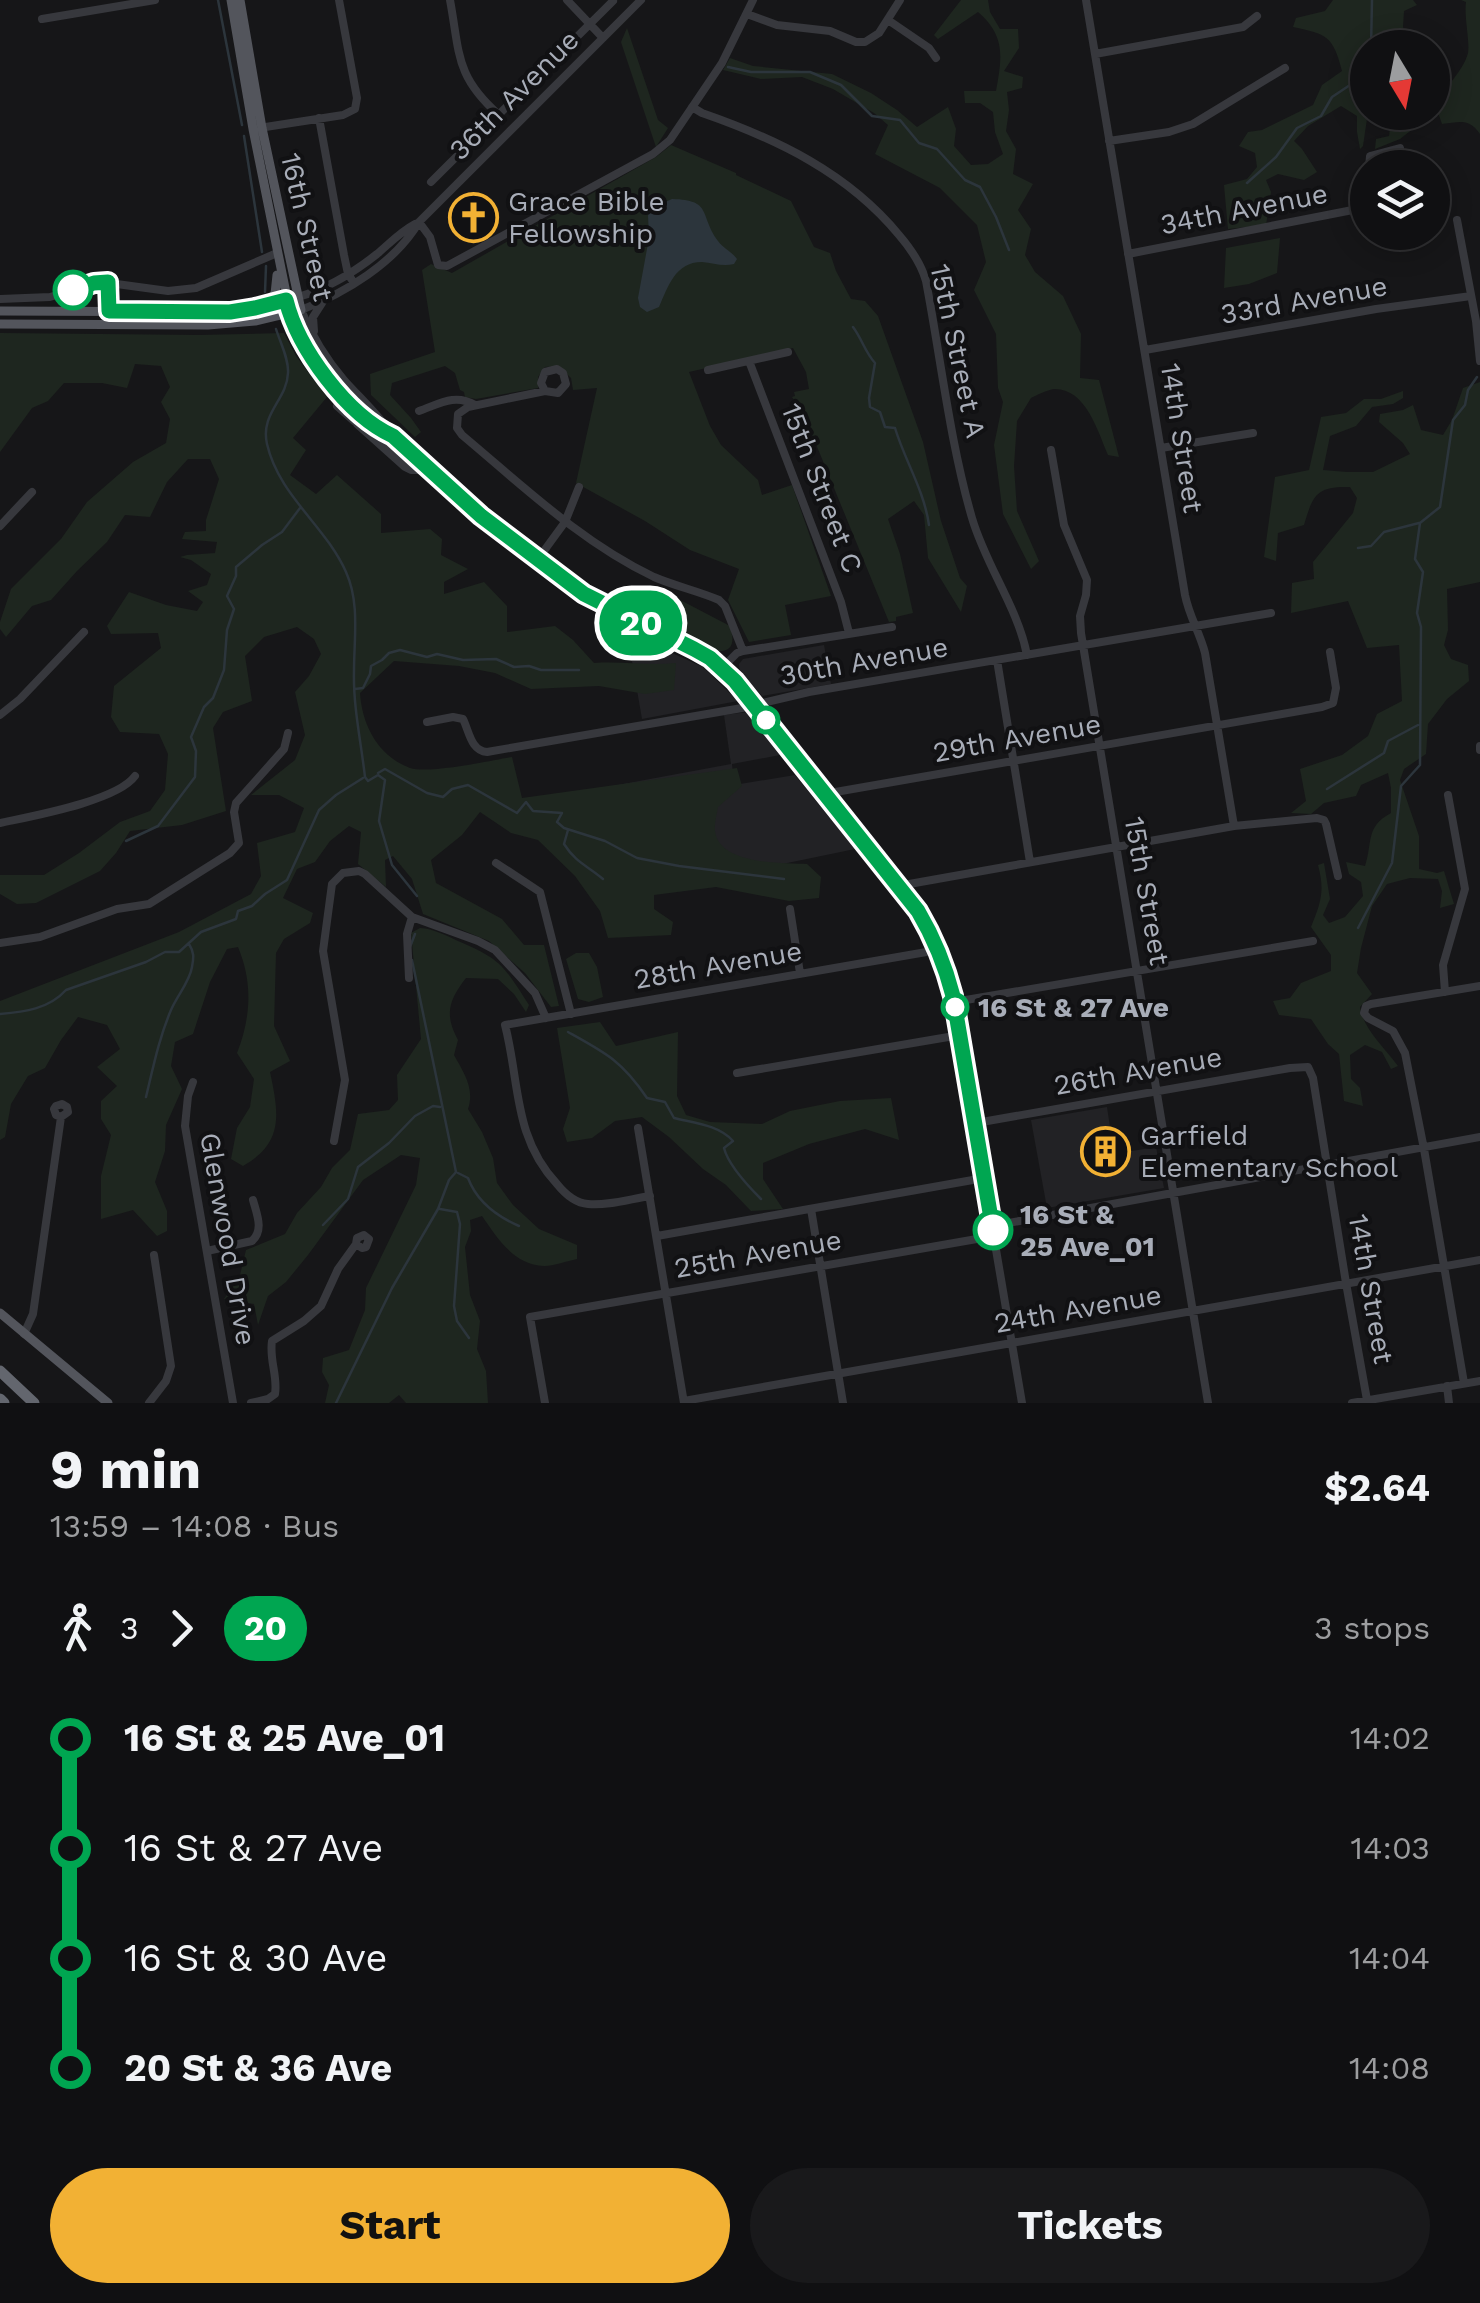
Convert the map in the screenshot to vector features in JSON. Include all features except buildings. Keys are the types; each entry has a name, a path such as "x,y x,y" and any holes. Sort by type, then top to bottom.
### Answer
{"highway":[{"path":"0,1371 34,1403"}],"main road":[{"name":"16th Street","path":"231,0 301,310"},
{"name":"16th Street","path":"240,0 277,255 290,313"},
{"path":"255,308 274,294 277,255"},
{"name":"36th Avenue","path":"0,311 220,312 298,297"},
{"name":"36th Avenue","path":"0,324 208,325 256,321 301,310"},
{"path":"0,1313 108,1403"}],"street":[{"path":"42,19 156,0"},
{"path":"257,128 355,110 339,0"},
{"path":"450,0 464,74 499,115"},
{"path":"566,0 603,38"},
{"name":"36th Avenue","path":"301,310 354,283 396,251 419,222 641,0"},
{"path":"419,222 430,238 438,265 448,266 653,154 670,140 722,63 753,0"},
{"path":"747,14 788,27 830,31 862,42 874,38 900,0"},
{"name":"14th Street","path":"1086,0 1186,603 1205,654 1234,826"},
{"name":"36th Avenue","path":"430,182 613,1"},
{"path":"1095,54 1243,27 1256,16"},
{"path":"888,20 929,48 936,58"},
{"path":"1110,140 1169,132 1193,124 1285,68"},
{"name":"15th Street A","path":"692,107 776,142 831,172 881,214 918,260 926,281 972,518 1028,655"},
{"path":"319,118 348,274 354,283"},
{"path":"1392,150 1400,148"},
{"name":"34th Avenue","path":"1128,254 1350,211"},
{"path":"1457,220 1480,361"},
{"name":"36th Avenue","path":"298,297 348,274 419,222"},
{"path":"0,299 50,296 102,282 186,290 277,255"},
{"name":"33rd Avenue","path":"1144,350 1471,296"},
{"path":"324,353 312,322 325,300"},
{"name":"16th Street","path":"301,310 344,380 393,436 481,516 584,594 694,649 722,668 918,911 938,950 954,1002 1022,1403"},
{"name":"16th Street","path":"290,313 317,364 350,404 377,429 393,436"},
{"path":"708,370 788,352"},
{"name":"15th Street C","path":"748,361 814,530 849,633"},
{"path":"546,390 460,410 457,428 565,522 606,549 656,578 720,600 743,651"},
{"path":"419,411 457,398 475,405"},
{"name":"16th Street","path":"350,404 357,424"},
{"name":"16th Street","path":"337,406 405,467 430,470"},
{"path":"1161,448 1253,433"},
{"name":"15th Street","path":"1051,450 1064,525 1086,580 1080,620 1208,1403"},
{"path":"538,560 565,522 579,487"},
{"path":"0,526 32,492"},
{"name":"30th Avenue","path":"426,722 463,719 475,747 487,752 1271,613"},
{"path":"722,668 743,651 892,627"},
{"path":"0,715 84,632"},
{"name":"29th Avenue","path":"824,794 1322,708 1332,703 1336,693 1330,652"},
{"path":"997,660 1030,862"},
{"path":"0,943 40,937 117,909 142,906 236,848 236,803 284,748 288,734"},
{"path":"0,823 85,802 129,785 135,776"},
{"path":"1445,992 1443,965 1465,888 1448,795"},
{"path":"898,886 1234,826 1316,818 1324,820 1338,876"},
{"path":"496,863 540,892 571,1014"},
{"path":"334,1141 345,1080 323,951 332,884 343,873 365,874 412,917 478,940 495,950 535,993 546,1018"},
{"path":"790,910 800,973"},
{"path":"409,978 407,934 412,917"},
{"path":"954,1002 1313,941"},
{"name":"28th Avenue","path":"650,1196 584,1204 565,1194 548,1174 538,1162 523,1126 505,1025 938,950"},
{"path":"1464,1384 1412,1082 1402,1044 1393,1032 1368,1018 1364,1010 1371,1004 1480,986"},
{"path":"737,1074 960,1035"},
{"name":"14th Street","path":"1308,1067 1313,1078 1367,1400"},
{"name":"26th Avenue","path":"976,1123 1308,1067"},
{"name":"Glenwood Drive","path":"193,1082 185,1126 233,1403"},
{"path":"24,1334 33,1314 60,1117"},
{"path":"638,1128 684,1402"},
{"name":"25th Avenue","path":"545,1403 530,1317 821,1266 1174,1194 1480,1138"},
{"path":"657,1236 984,1178"},
{"path":"207,1251 256,1237 260,1228 254,1200"},
{"path":"811,1208 843,1403"},
{"path":"251,1403 276,1394 272,1341 320,1306 338,1269 356,1244"},
{"path":"148,1403 166,1381 171,1366 154,1255"},
{"name":"24th Avenue","path":"684,1402 1480,1260"},
{"path":"1352,1403 1480,1380"},
{"path":"1446,1386 1449,1403"}],"shaded area":[{"path":"961,0 988,0 1000,29 1018,29 1019,48 1004,71 1023,77 1022,88 1007,92 1006,131 1016,149 1013,174 1033,184 1018,210 1031,229 1025,255 1035,272 1063,296 1081,334 1080,378 1099,380 1119,457 1108,455 1089,413 1075,396 1054,389 1031,398 1017,421 1014,466 1017,511 1039,561 1031,569 1003,514 994,445 1003,402 998,388 996,334 974,290 986,262 977,225 940,188 875,154 888,125 874,113 833,89 802,77 761,79 723,70 730,58 753,66 832,74 871,93 917,127 948,107 956,129 954,146 971,165 988,164 1003,154 993,112 980,103 965,103 964,91 996,91 998,39 978,12 938,39 934,35"},
{"path":"1333,0 1413,0 1417,5 1404,11 1405,30 1350,30 1350,112 1341,106 1308,126 1294,141 1317,172 1304,180 1278,174 1266,180 1271,192 1266,225 1228,229 1224,185 1247,179 1257,167 1255,153 1239,146 1248,132 1262,130 1313,105 1322,85 1342,71 1327,38 1293,27 1296,18 1325,11"},
{"path":"1461,0 1480,0 1480,134 1468,123 1450,123 1450,84 1468,53 1466,2"},
{"path":"627,28 658,120 668,128 656,147 621,42"},
{"path":"1365,130 1360,149 1357,132"},
{"path":"1390,130 1411,130 1375,149 1376,139 1389,136"},
{"path":"671,145 791,201 814,247 830,253 851,299 865,301 878,316 923,442 941,521 960,578 967,586 961,612 928,558 924,515 914,501 888,519 913,613 889,622 804,415 792,397 794,392 809,389 806,372 793,348 689,372 721,445 758,480 762,495 792,485 831,596 785,605 791,635 749,642 728,600 739,569 690,550 576,483 597,388 573,390 571,378 559,366 545,367 538,377 538,388 476,399 465,397 455,373 445,366 392,383 390,395 421,432 415,437 371,395 370,374 435,352 422,270 431,264 452,273"},
{"path":"672,199 700,206 718,241 737,259 730,265 702,262 685,266 674,277 659,307 647,312 640,307 638,298 649,238 648,215 654,207"},
{"path":"1280,238 1277,273 1224,288 1226,248"},
{"path":"0,333 284,333 327,397 293,438 306,450 290,475 316,494 337,475 381,514 381,533 430,529 442,539 441,555 468,569 444,582 444,594 484,582 507,606 507,632 555,626 594,663 676,663 674,690 645,694 599,686 531,689 495,673 394,661 360,693 368,728 389,756 419,769 512,757 522,798 737,768 742,786 718,807 715,828 719,842 754,860 807,864 821,877 819,898 789,901 716,887 654,895 654,909 673,922 671,935 608,938 600,911 575,876 538,840 511,833 480,812 462,835 431,860 436,883 502,919 524,945 544,945 559,1006 551,1007 525,973 489,941 423,914 412,879 393,856 385,860 386,887 358,864 361,832 349,826 330,841 315,862 297,869 283,898 313,913 310,923 284,939 276,953 274,1026 290,1061 270,1072 276,1114 266,1148 243,1166 231,1159 237,1128 250,1107 254,1079 237,1053 248,1000 238,947 227,949 210,982 193,1034 175,1042 171,1066 182,1089 166,1125 165,1151 155,1182 167,1211 167,1231 157,1236 133,1210 101,1219 101,1176 111,1135 101,1119 101,1101 117,1086 97,1067 120,1049 107,1025 78,1017 45,1068 28,1076 11,1104 5,1137 0,1140 0,1001 179,932 251,894 261,876 257,843 295,832 304,808 279,795 251,795 295,760 305,735 295,692 321,654 314,639 297,627 264,637 245,656 252,701 223,712 213,728 226,811 182,825 130,831 100,871 36,903 17,904 0,894 0,875 44,875 120,822 150,811 165,790 168,754 159,734 120,732 111,717 114,686 161,648 158,633 111,634 107,626 129,592 197,611 203,602 188,591 207,585 211,574 180,557 215,553 217,542 182,539 185,532 206,531 219,479 210,459 188,459 167,482 150,517 125,515 107,542 51,600 32,606 6,637 0,622 11,589 61,539 87,502 133,462 166,443 170,419 161,402 170,387 161,366 135,364 127,388 102,383 64,383 48,401 32,408 0,452"},
{"path":"1480,382 1480,582 1447,589 1448,630 1444,645 1451,659 1468,665 1469,681 1447,699 1428,724 1426,754 1404,769 1400,780 1419,836 1419,869 1444,871 1454,904 1440,908 1442,891 1438,879 1410,878 1387,884 1372,906 1357,973 1372,994 1360,1007 1370,1031 1398,1066 1391,1069 1382,1052 1365,1045 1350,1055 1351,1079 1360,1088 1363,1106 1344,1101 1339,1054 1311,1019 1279,1015 1273,1001 1290,998 1301,983 1331,971 1331,955 1311,927 1321,896 1318,865 1324,863 1330,899 1323,915 1329,923 1345,917 1363,896 1361,882 1349,874 1346,862 1365,866 1373,830 1391,813 1388,773 1361,785 1356,796 1324,803 1311,814 1291,813 1306,801 1300,769 1342,755 1368,736 1377,714 1402,701 1399,645 1367,648 1348,601 1291,613 1292,583 1314,579 1313,562 1353,513 1357,498 1350,487 1330,488 1318,494 1304,525 1278,533 1276,561 1264,557 1275,477 1309,470 1321,417 1346,413 1364,399 1381,399 1403,391 1403,398 1372,407 1356,426 1330,436 1323,470 1373,472 1410,454 1379,422 1380,414 1413,405 1421,430 1443,435 1463,388"},
{"path":"663,591 730,626 730,647 717,651 647,615"},
{"path":"824,645 831,684 762,696 740,671 743,659"},
{"path":"672,653 703,667 738,701 642,719 632,661"},
{"path":"748,712 780,755 732,764 734,785 795,775 855,849 734,874 580,792 731,764 724,715"},
{"path":"420,928 493,959 507,972 529,1005 526,1012 498,979 466,978 450,1008 458,1040 454,1055 467,1081 468,1109 493,1158 497,1183 513,1205 539,1229 577,1245 577,1259 548,1266 533,1265 515,1256 482,1216 470,1220 465,1247 470,1295 480,1321 477,1349 486,1371 488,1403 406,1403 399,1395 389,1403 325,1403 329,1385 322,1372 323,1358 349,1350 365,1310 366,1288 416,1185 420,1158 401,1155 363,1180 286,1282 268,1296 258,1325 254,1304 224,1299 240,1275 246,1250 285,1234 297,1213 350,1150 358,1114 389,1110 398,1100 397,1075 421,1039 411,933"},
{"path":"576,953 589,953 597,967 603,997 589,1002 578,999 566,959"},
{"path":"600,1022 616,1046 678,1032 677,1096 686,1115 710,1122 762,1124 790,1111 840,1101 891,1098 899,1140 865,1129 809,1144 763,1163 763,1179 783,1209 751,1211 726,1185 642,1117 615,1121 592,1138 567,1142 563,1129 570,1108 557,1028"},
{"name":"Garfield Elementary School","path":"1107,1107 1114,1154 1156,1147 1164,1188 1047,1208 1031,1120"}],"waterway":[{"path":"218,0 242,125"},
{"path":"1371,30 1372,0"},
{"path":"728,67 751,72 810,72 841,85 872,116 900,120 919,143 937,149 965,180 980,187 1009,250"},
{"path":"1247,183 1276,157 1297,128 1321,116 1332,97 1350,85"},
{"path":"244,136 262,252"},
{"path":"265,292 266,266"},
{"path":"853,327 875,363 870,407 880,412 885,427 895,428 929,525"},
{"path":"276,329 288,373 267,424 267,444 281,479 337,555 350,584 355,621 355,697 365,777 368,781 378,775 385,780 379,821 392,865 417,896"},
{"path":"1358,928 1392,863 1401,786 1420,765 1421,627 1417,613 1423,572 1415,559 1420,523 1440,507 1453,420 1465,405 1468,390 1477,377"},
{"path":"126,841 158,826 195,777 196,751 191,737 224,670 227,630 234,609 227,596 236,567 282,532 300,508"},
{"path":"1358,548 1371,546 1384,532 1419,523"},
{"path":"355,689 363,688 371,666 400,650 427,657 437,654 463,660 496,659 514,667 579,670"},
{"path":"1327,789 1384,753 1388,741 1418,725"},
{"path":"378,773 385,769 427,793 443,797 452,789 468,785 517,813 526,802 533,811 562,813 557,822 564,828 605,841 637,858 784,879"},
{"path":"0,1014 36,1008 66,990 165,952 179,952 201,932 236,919 238,911 252,906 287,880 319,810 363,778"},
{"path":"568,830 564,844 603,879"},
{"path":"410,947 415,934"},
{"path":"146,1097 167,1021 191,972 193,955 189,944"},
{"path":"336,1403 392,1288 456,1172 412,960"},
{"path":"568,1032 612,1059 647,1098 665,1102 674,1118 706,1125 733,1141 724,1148 730,1161 761,1199"},
{"path":"323,1225 348,1199 358,1167 415,1116 433,1106 440,1107"},
{"path":"458,1173 468,1178 488,1207 519,1226"},
{"path":"440,1209 457,1212 460,1224 454,1306 457,1321 469,1338"}],"bus line":[{"name":"20","path":"73,290 108,282 109,311 230,312 286,300 317,364 377,429 393,436 481,516 584,594 710,658 735,681 918,911 933,939 953,996 993,1230"}],"place":[{"name":"Grace Bible Fellowship","path":"473,217"},
{"name":"16 St & 27 Ave","path":"955,1007"},
{"name":"Garfield Elementary School","path":"1105,1151"},
{"name":"16 St & 25 Ave_01","path":"993,1230"}]}
